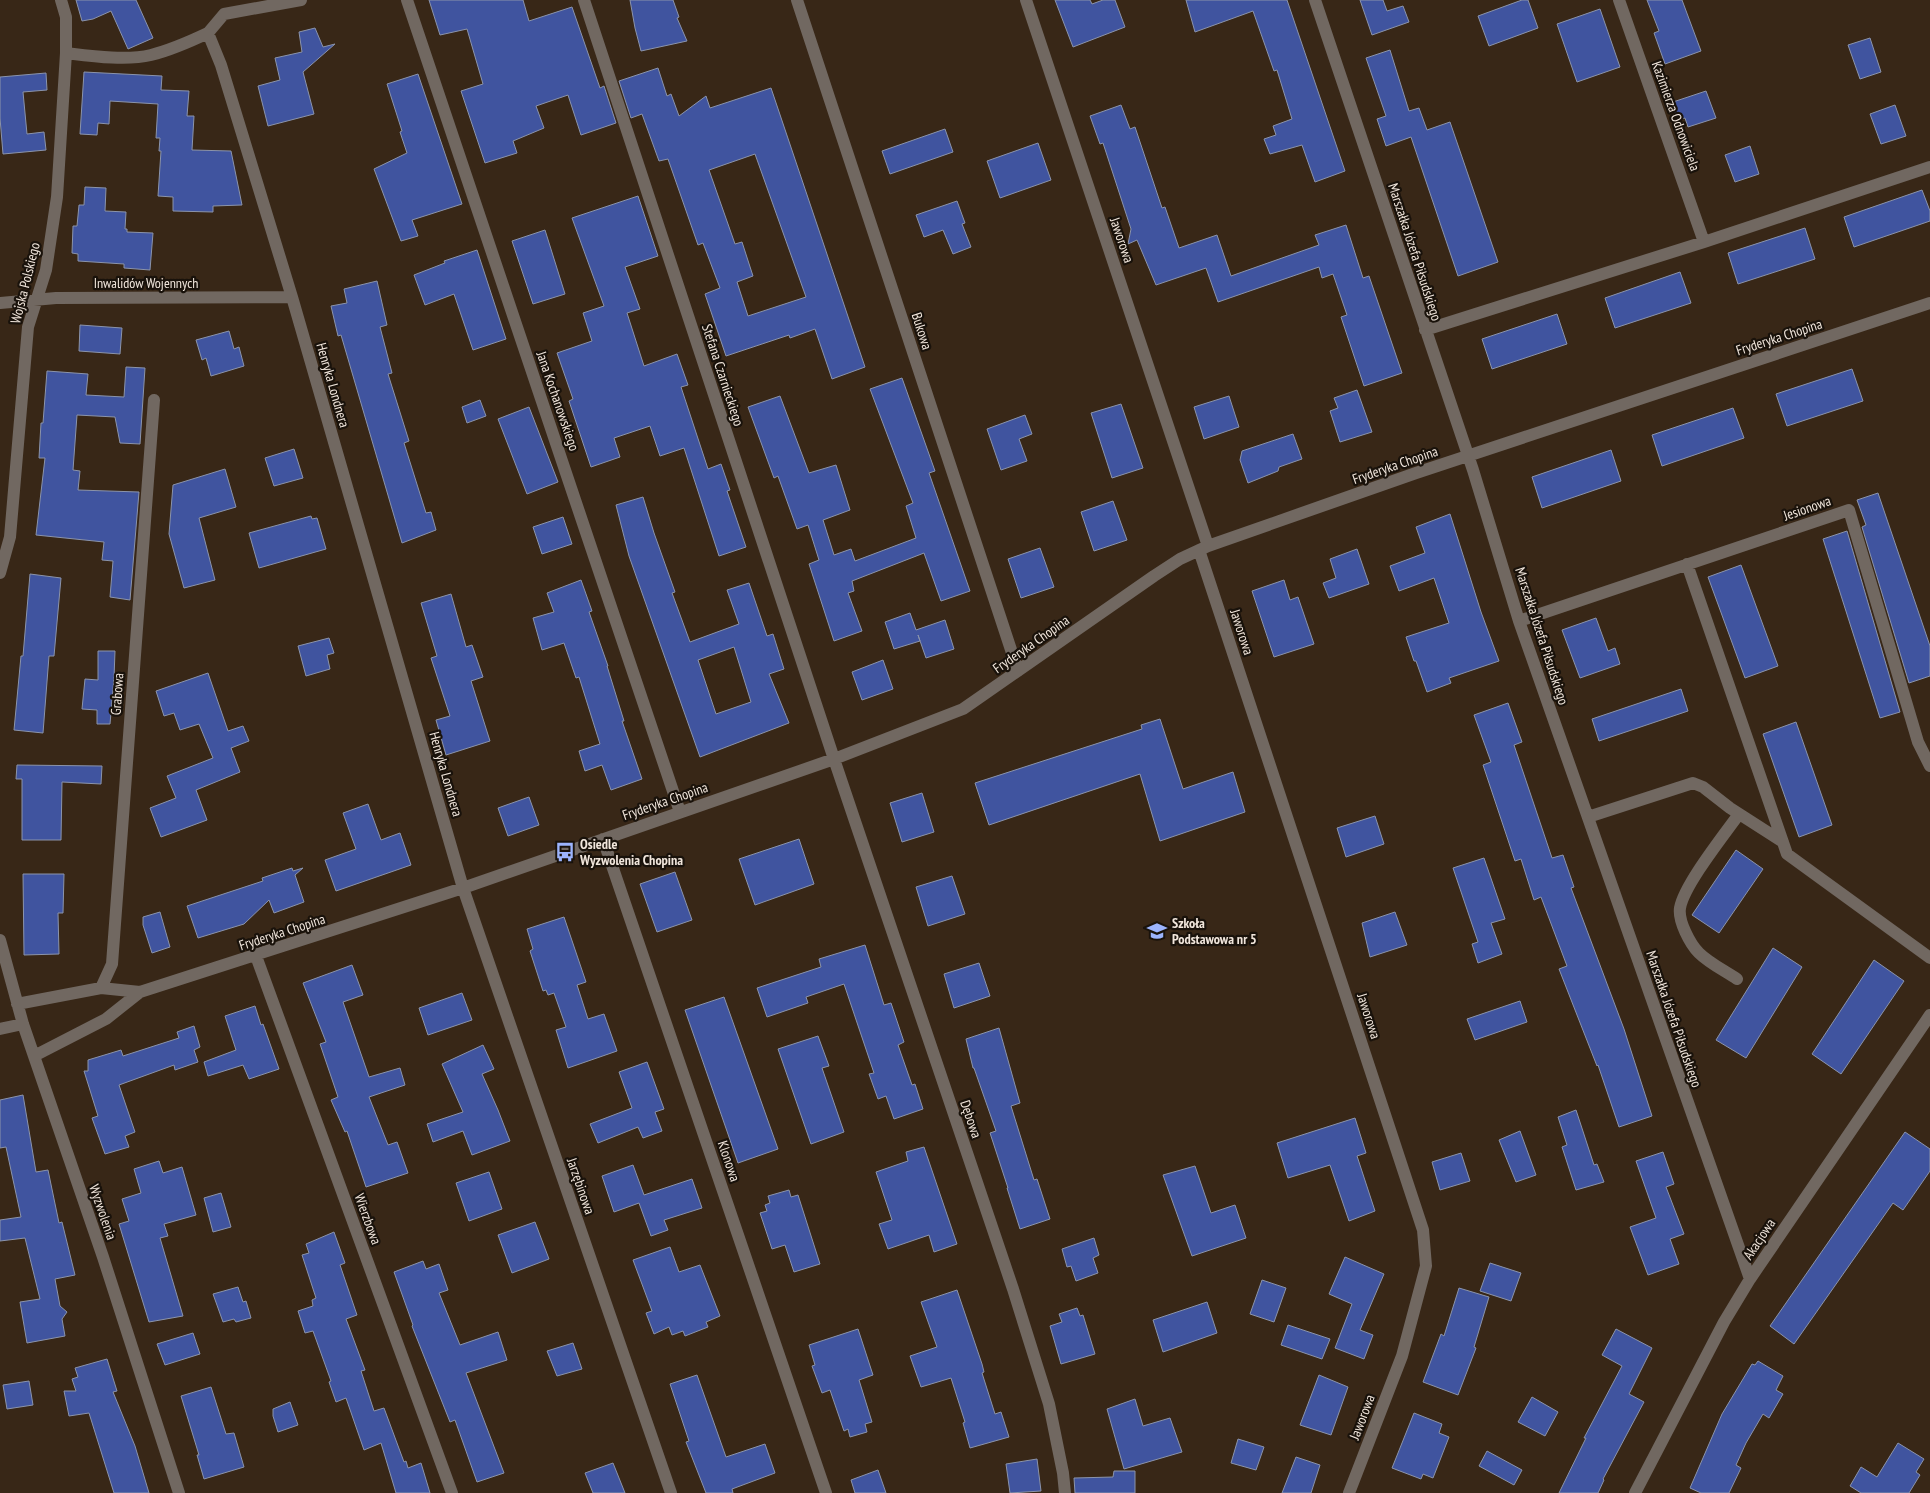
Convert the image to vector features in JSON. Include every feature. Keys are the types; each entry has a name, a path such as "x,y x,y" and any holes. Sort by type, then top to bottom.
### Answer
{"street":[{"name":"Wojska Polskiego","path":"0,573 10,537 28,327 46,270 58,197 66,53 66,17 62,0"},
{"name":"Jana Kochanowskiego","path":"407,0 680,812"},
{"name":"Stefana Czarnieckiego","path":"584,0 834,759"},
{"name":"Bukowa","path":"797,0 1018,671"},
{"name":"Jaworowa","path":"1026,0 1423,1230 1426,1266 1402,1356 1349,1493"},
{"name":"Marszałka Józefa Piłsudskiego","path":"1314,0 1426,330 1520,621 1750,1279"},
{"name":"Kazimierza Odnowiciela","path":"1619,0 1704,242"},
{"path":"66,53 96,57 149,56 179,46 208,33 224,14 246,8 294,1"},
{"name":"Henryka Londnera","path":"208,33 221,65 292,297 464,888"},
{"path":"1426,330 1704,242 1930,167"},
{"name":"Inwalidów Wojennych","path":"0,303 36,299 292,297"},
{"name":"Fryderyka Chopina","path":"34,1056 106,1019 140,992 464,888 834,759 963,709 1154,576 1180,559 1203,548 1467,456 1930,303"},
{"name":"Grabowa","path":"101,988 112,964 154,400"},
{"name":"Jesionowa","path":"1520,621 1849,510 1918,742 1930,766"},
{"path":"1687,564 1787,854 1930,958"},
{"name":"Dębowa","path":"834,759 1050,1404 1063,1473 1064,1493"},
{"path":"1588,817 1693,782 1783,842"},
{"path":"1737,979 1700,954 1691,943 1679,910 1682,898 1694,877 1739,814"},
{"name":"Klonowa","path":"603,839 826,1493"},
{"name":"Jarzębinowa","path":"464,888 671,1493"},
{"name":"Wyzwolenia","path":"0,940 23,1024 103,1257 179,1493"},
{"name":"Wierzbowa","path":"256,956 452,1493"},
{"name":"Fryderyka Chopina","path":"17,1004 101,988 140,992"},
{"name":"Akacjowa","path":"1635,1493 1724,1322 1750,1279 1930,1015"},
{"path":"0,1029 23,1024"}],"building":[{"path":"76,0 136,0 153,38 128,49 111,11 93,19 82,21"},
{"path":"429,0 523,0 529,21 572,7 600,88 604,86 616,123 581,135 568,95 536,106 544,128 513,141 517,153 485,163 461,91 483,84 467,29 440,35"},
{"path":"630,0 673,0 679,17 677,18 687,41 641,51"},
{"path":"1055,0 1090,0 1092,4 1103,0 1115,0 1125,27 1073,47"},
{"path":"1186,0 1287,0 1345,171 1315,182 1302,145 1270,154 1264,139 1276,135 1273,126 1292,119 1277,70 1274,71 1253,11 1195,32"},
{"path":"1360,0 1383,0 1387,11 1403,6 1409,22 1372,35"},
{"path":"1522,0 1528,0 1538,28 1489,46 1478,16"},
{"path":"1647,0 1682,0 1701,51 1665,64 1654,33 1659,31"},
{"path":"1600,9 1620,67 1577,82 1557,24"},
{"path":"315,28 323,47 335,44 303,72 314,114 268,126 258,86 280,80 275,58 302,52 299,32"},
{"path":"1870,38 1881,72 1860,79 1848,45"},
{"path":"1390,50 1409,111 1419,108 1427,130 1450,122 1498,262 1458,276 1411,137 1386,146 1377,119 1386,116 1366,58"},
{"path":"658,68 667,96 671,94 679,116 706,96 710,108 771,88 865,367 832,379 815,329 790,338 789,335 726,356 705,294 720,288 703,243 698,245 668,159 659,161 642,114 631,118 619,81","holes":["755,154 806,297 748,316 737,282 753,276 742,242 735,244 709,170"]},
{"path":"84,72 162,76 161,90 189,91 187,116 194,116 192,150 231,151 242,205 213,206 213,212 173,211 173,197 158,196 161,151 159,151 160,138 156,138 158,104 110,101 109,124 98,123 97,135 80,134"},
{"path":"46,73 47,90 23,92 27,134 44,132 46,150 3,154 0,118 0,77"},
{"path":"418,74 462,204 412,220 418,236 401,241 374,169 407,153 387,84"},
{"path":"1706,91 1716,118 1688,127 1685,118 1676,121 1670,103"},
{"path":"1121,105 1130,129 1135,127 1162,208 1165,207 1179,248 1217,235 1231,276 1319,245 1315,235 1346,225 1363,278 1369,276 1402,373 1364,386 1341,317 1347,315 1333,274 1322,278 1319,267 1218,302 1206,268 1156,285 1137,240 1128,244 1131,229 1103,143 1100,144 1090,116"},
{"path":"1895,105 1906,136 1881,144 1870,114"},
{"path":"945,129 953,152 890,174 882,151"},
{"path":"1038,143 1051,180 1000,198 987,161"},
{"path":"1750,146 1759,174 1735,182 1725,155"},
{"path":"85,187 106,188 105,211 126,212 125,229 127,229 127,232 153,233 150,270 124,268 124,264 78,261 78,254 72,253 73,226 77,226 79,205 84,205"},
{"path":"1922,190 1930,211 1930,221 1854,247 1844,217"},
{"path":"638,196 658,256 625,267 640,309 627,313 644,366 677,354 688,385 681,387 708,469 721,464 730,490 727,491 746,547 719,556 684,448 660,456 650,426 614,438 620,457 591,467 569,401 573,399 557,353 592,341 583,313 604,306 572,218"},
{"path":"957,201 965,223 962,224 971,247 953,254 943,230 924,237 916,215"},
{"path":"1805,228 1815,259 1738,284 1728,253"},
{"path":"545,230 565,294 533,304 512,241"},
{"path":"477,250 506,339 473,350 454,294 425,305 414,275 445,263 444,261"},
{"path":"1680,272 1691,303 1615,328 1605,298"},
{"path":"377,281 387,325 380,327 392,373 388,374 409,441 404,443 426,513 431,512 436,530 402,543 341,335 338,336 331,306 347,303 344,289"},
{"path":"1557,314 1567,344 1492,369 1482,339"},
{"path":"80,325 122,328 120,354 79,351"},
{"path":"229,331 234,349 239,347 244,366 211,376 206,358 202,360 196,340"},
{"path":"126,367 145,368 140,444 120,443 115,417 77,415 73,470 80,471 78,490 139,492 130,600 110,597 113,561 102,560 104,542 36,535 45,458 39,458 47,371 88,374 86,395 124,397"},
{"path":"1852,369 1863,401 1787,426 1776,394"},
{"path":"902,378 935,471 929,473 970,591 941,601 924,553 852,581 854,591 848,593 862,631 834,641 809,564 819,560 808,525 797,529 778,476 774,478 748,407 780,396 809,473 836,465 850,510 823,520 834,555 851,549 855,561 916,538 906,506 913,503 870,389"},
{"path":"1357,390 1372,432 1340,442 1330,411 1338,408 1334,398"},
{"path":"1229,396 1239,427 1204,439 1194,407"},
{"path":"480,400 486,416 467,423 462,407"},
{"path":"1121,404 1143,468 1112,478 1091,413"},
{"path":"529,407 558,482 527,494 498,419"},
{"path":"1733,408 1744,438 1662,466 1652,435"},
{"path":"1025,415 1032,434 1019,439 1027,461 1001,470 987,429"},
{"path":"1293,434 1302,459 1279,467 1278,471 1248,483 1240,460 1242,451"},
{"path":"294,449 303,478 274,486 265,458"},
{"path":"1611,450 1621,481 1542,508 1532,477"},
{"path":"225,469 236,507 199,518 215,580 184,588 169,534 173,485"},
{"path":"1878,493 1930,646 1930,676 1909,683 1862,527 1866,525 1857,500"},
{"path":"643,497 675,592 672,593 690,642 739,624 727,590 749,583 767,636 773,634 784,669 769,674 789,723 700,757 629,556 616,505","holes":["734,647 751,702 716,714 698,660"]},
{"path":"1113,501 1127,540 1094,551 1081,512"},
{"path":"1450,514 1481,612 1499,661 1449,678 1451,683 1427,692 1406,637 1449,623 1434,578 1399,591 1390,566 1425,553 1416,527"},
{"path":"311,516 312,519 317,518 326,549 259,568 249,533"},
{"path":"563,517 572,544 542,554 533,527"},
{"path":"1847,531 1900,712 1880,718 1823,539"},
{"path":"1040,548 1054,587 1021,598 1008,559"},
{"path":"1357,549 1369,584 1329,598 1323,583 1336,578 1330,559"},
{"path":"1741,565 1778,666 1745,678 1708,577"},
{"path":"30,574 61,578 54,656 49,656 43,733 14,730"},
{"path":"581,580 592,611 589,612 608,666 624,721 622,721 642,779 611,790 602,765 585,771 579,751 600,744 579,677 576,678 564,643 542,650 533,618 554,612 547,593"},
{"path":"1284,580 1290,600 1298,597 1314,644 1274,657 1252,591"},
{"path":"451,594 466,647 472,645 483,677 471,681 490,741 446,755 436,720 450,716 431,658 437,656 421,603"},
{"path":"910,613 916,630 945,620 954,649 926,658 918,635 920,641 894,649 885,622"},
{"path":"1596,618 1608,651 1615,648 1620,664 1580,678 1562,630"},
{"path":"329,638 334,653 327,655 330,669 306,676 298,646"},
{"path":"98,651 115,651 110,724 97,724 97,710 82,709 85,679 98,680"},
{"path":"883,660 893,689 862,700 852,672"},
{"path":"208,673 228,731 243,726 249,741 231,748 240,772 196,790 207,820 161,837 150,808 176,798 167,776 213,758 199,724 180,730 174,713 164,716 156,691"},
{"path":"1681,689 1688,711 1599,741 1592,719"},
{"path":"1508,703 1522,742 1514,745 1552,858 1563,855 1574,887 1571,888 1624,1029 1652,1116 1619,1127 1598,1065 1559,969 1567,966 1541,897 1534,900 1521,859 1515,861 1483,765 1491,762 1474,715"},
{"path":"1160,719 1183,789 1233,772 1245,812 1160,841 1140,774 989,825 975,783 1142,729 1141,725"},
{"path":"1796,722 1832,825 1799,837 1763,734"},
{"path":"17,765 102,766 101,784 62,782 61,840 22,840 22,779 16,779"},
{"path":"922,793 934,832 902,842 890,803"},
{"path":"529,797 539,825 508,836 498,808"},
{"path":"368,804 381,840 400,833 411,865 336,891 325,860 356,849 343,813"},
{"path":"1375,816 1384,844 1346,857 1337,828"},
{"path":"799,839 814,884 755,905 739,859"},
{"path":"1736,850 1763,869 1719,933 1692,915"},
{"path":"1484,858 1505,919 1491,923 1502,954 1478,963 1472,944 1478,942 1453,868"},
{"path":"292,868 293,871 303,868 295,875 304,902 274,913 269,900 244,924 198,938 187,906 263,881 262,878"},
{"path":"675,872 692,920 657,932 640,884"},
{"path":"23,874 64,874 63,913 58,913 59,954 24,955"},
{"path":"952,876 965,914 928,926 916,887"},
{"path":"160,912 170,947 152,953 143,925 143,917"},
{"path":"1395,912 1407,945 1370,957 1362,923"},
{"path":"564,917 586,982 577,985 588,1019 604,1014 617,1051 568,1068 556,1030 566,1027 554,993 548,995 546,990 543,991 530,951 533,949 527,929"},
{"path":"865,945 884,1005 891,1003 904,1042 898,1045 912,1085 915,1084 923,1109 894,1119 886,1096 878,1099 869,1074 874,1073 844,984 806,997 808,1003 767,1017 757,988 821,967 819,959"},
{"path":"1773,948 1802,967 1746,1058 1716,1040"},
{"path":"1874,960 1904,981 1841,1074 1812,1054"},
{"path":"979,963 990,996 954,1008 944,974"},
{"path":"352,965 363,995 343,1002 369,1077 400,1068 405,1085 369,1097 388,1145 397,1142 408,1173 366,1187 347,1131 345,1132 331,1100 338,1097 320,1044 326,1042 303,983"},
{"path":"462,993 472,1020 428,1035 419,1008"},
{"path":"724,997 778,1149 738,1163 685,1010"},
{"path":"1520,1001 1527,1022 1475,1040 1467,1019"},
{"path":"255,1006 279,1069 249,1079 243,1065 208,1076 204,1062 236,1050 225,1016"},
{"path":"194,1026 200,1047 194,1050 198,1062 175,1070 174,1065 119,1085 135,1132 125,1136 129,1147 105,1154 92,1118 98,1116 84,1071 88,1071 88,1060 121,1050 123,1056 179,1038 177,1032"},
{"path":"999,1028 1020,1103 1011,1106 1034,1180 1037,1179 1050,1219 1020,1229 990,1133 996,1131 973,1068 966,1039"},
{"path":"818,1036 829,1066 822,1068 844,1132 811,1144 778,1049"},
{"path":"483,1045 494,1069 482,1074 510,1141 472,1155 463,1131 433,1142 427,1124 463,1112 442,1064"},
{"path":"647,1062 664,1109 655,1112 662,1131 643,1138 638,1127 598,1143 590,1124 632,1108 619,1072"},
{"path":"23,1095 36,1172 48,1170 59,1223 62,1222 75,1275 55,1279 60,1306 67,1312 62,1319 65,1336 27,1343 20,1302 40,1299 25,1238 0,1241 0,1220 21,1217 6,1147 0,1148 0,1100"},
{"path":"1576,1110 1594,1165 1597,1164 1604,1182 1576,1190 1562,1147 1567,1145 1558,1117"},
{"path":"1355,1118 1366,1153 1357,1156 1375,1211 1349,1221 1330,1165 1288,1178 1277,1143"},
{"path":"1520,1131 1536,1175 1516,1182 1499,1140"},
{"path":"1905,1132 1930,1149 1930,1171 1903,1210 1893,1203 1794,1344 1770,1326"},
{"path":"924,1147 957,1244 934,1252 929,1235 888,1249 879,1224 892,1220 876,1172 908,1161 906,1152"},
{"path":"1663,1152 1674,1184 1666,1187 1684,1234 1670,1239 1679,1264 1648,1275 1630,1227 1656,1218 1636,1161"},
{"path":"1461,1153 1470,1181 1440,1190 1432,1162"},
{"path":"159,1161 163,1173 182,1167 196,1215 164,1224 168,1236 160,1238 183,1316 149,1322 119,1224 129,1221 122,1199 141,1193 134,1169"},
{"path":"633,1165 644,1195 692,1179 702,1208 664,1220 668,1230 651,1236 639,1203 614,1212 602,1176"},
{"path":"1195,1166 1211,1213 1235,1205 1246,1238 1192,1256 1163,1175"},
{"path":"489,1172 502,1209 469,1221 456,1183"},
{"path":"789,1190 791,1197 798,1195 820,1264 794,1272 785,1245 772,1249 760,1213 767,1211 765,1205 770,1203 768,1196"},
{"path":"221,1193 231,1227 213,1232 204,1198"},
{"path":"535,1222 549,1259 512,1273 498,1235"},
{"path":"334,1232 345,1263 340,1265 357,1315 346,1319 365,1370 361,1371 374,1411 384,1408 404,1462 406,1461 408,1468 421,1463 430,1493 396,1493 381,1443 364,1450 346,1398 336,1402 329,1382 331,1381 313,1331 305,1333 298,1311 313,1306 312,1300 316,1298 302,1255 309,1253 306,1244"},
{"path":"1094,1238 1099,1255 1093,1258 1098,1273 1076,1281 1071,1266 1067,1267 1062,1249"},
{"path":"670,1247 679,1272 700,1265 720,1316 706,1322 708,1327 685,1336 683,1331 672,1335 669,1327 654,1334 646,1313 652,1311 633,1260"},
{"path":"1345,1257 1384,1274 1360,1330 1373,1335 1364,1359 1335,1348 1352,1304 1329,1294"},
{"path":"423,1261 426,1269 439,1264 448,1290 439,1293 460,1345 498,1332 507,1360 466,1373 504,1473 477,1482 455,1420 450,1422 412,1326 394,1272"},
{"path":"1490,1263 1521,1273 1511,1301 1480,1291"},
{"path":"1262,1280 1286,1288 1274,1322 1250,1314"},
{"path":"238,1287 243,1302 246,1301 251,1318 236,1322 234,1319 223,1322 213,1294"},
{"path":"1459,1288 1489,1297 1474,1347 1476,1348 1458,1395 1423,1382 1441,1334 1444,1336"},
{"path":"957,1290 982,1364 984,1372 982,1373 995,1414 1001,1412 1009,1437 970,1448 963,1423 965,1422 951,1378 921,1387 910,1356 937,1347 921,1302"},
{"path":"1207,1302 1217,1333 1163,1352 1153,1320"},
{"path":"1077,1308 1080,1316 1083,1315 1095,1354 1061,1364 1050,1326 1062,1322 1059,1314"},
{"path":"1288,1325 1330,1339 1322,1359 1281,1345"},
{"path":"858,1329 873,1375 859,1380 872,1422 865,1424 867,1432 850,1437 848,1429 844,1431 830,1390 822,1393 812,1366 815,1365 809,1345"},
{"path":"1616,1329 1652,1348 1629,1394 1644,1402 1603,1479 1598,1493 1559,1493 1586,1438 1584,1438 1622,1366 1602,1355"},
{"path":"193,1333 200,1354 165,1365 157,1344"},
{"path":"573,1343 582,1369 557,1376 547,1351"},
{"path":"107,1359 117,1391 113,1392 135,1446 149,1493 114,1493 89,1413 69,1416 64,1391 76,1391 72,1379 78,1377 75,1368"},
{"path":"1758,1361 1783,1376 1776,1390 1783,1394 1769,1418 1763,1414 1746,1443 1736,1465 1741,1468 1729,1493 1701,1493 1690,1488 1722,1414 1752,1364 1755,1365"},
{"path":"697,1375 726,1457 765,1444 775,1473 732,1489 733,1493 706,1493 686,1442 689,1441 670,1384"},
{"path":"1319,1375 1348,1387 1331,1435 1300,1425"},
{"path":"29,1381 33,1405 7,1409 3,1385"},
{"path":"211,1387 226,1434 234,1433 244,1467 204,1479 197,1455 199,1455 181,1396"},
{"path":"1532,1397 1558,1412 1545,1436 1518,1422"},
{"path":"1135,1399 1143,1426 1170,1418 1182,1452 1124,1469 1107,1409"},
{"path":"290,1402 298,1425 278,1432 273,1409"},
{"path":"1414,1413 1442,1424 1439,1433 1449,1437 1433,1478 1423,1474 1421,1479 1392,1468"},
{"path":"1238,1439 1264,1447 1256,1470 1231,1463"},
{"path":"1898,1443 1924,1459 1916,1472 1920,1475 1909,1493 1861,1493 1850,1486 1861,1467 1877,1477"},
{"path":"1487,1451 1522,1470 1514,1485 1479,1466"},
{"path":"1296,1457 1320,1465 1311,1493 1282,1493"},
{"path":"1037,1459 1041,1491 1010,1493 1006,1464"},
{"path":"613,1463 625,1493 593,1493 585,1473"},
{"path":"878,1470 886,1493 855,1493 851,1480"},
{"path":"1114,1471 1135,1471 1135,1493 1075,1493 1074,1478 1113,1477"}],"place":[{"name":"Osiedle Wyzwolenia Chopina","path":"565,852"},
{"name":"Szkoła Podstawowa nr 5","path":"1157,931"}]}
